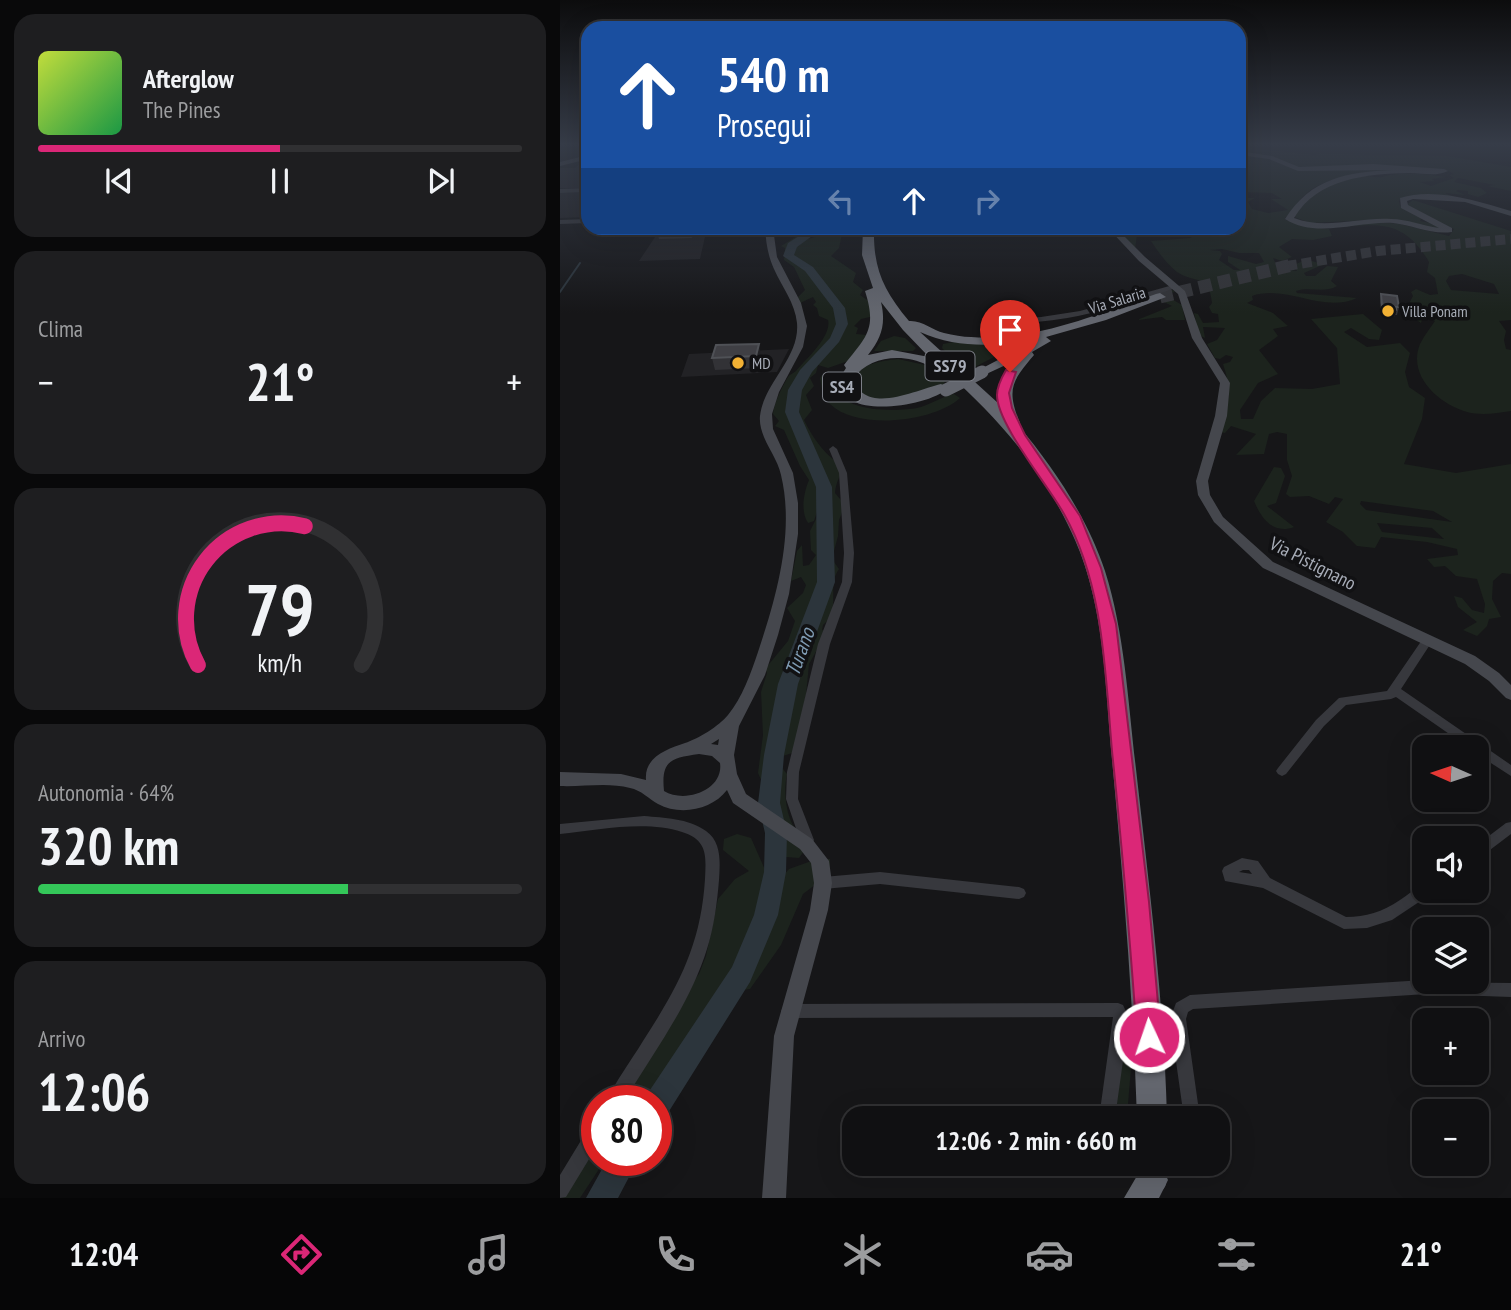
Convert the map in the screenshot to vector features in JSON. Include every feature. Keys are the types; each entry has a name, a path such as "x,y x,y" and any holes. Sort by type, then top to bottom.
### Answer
{"highway":[{"name":"SS4","path":"860,235 859,256 878,310 877,329 867,348 842,376 841,386 845,392 868,403 892,405 922,401 1072,329"},
{"name":"SS4","path":"867,235 866,247 874,281 893,310 916,327 963,340 1015,339 1072,329"},
{"name":"SS79","path":"870,290 889,313 1013,430"},
{"name":"Via Salaria","path":"1072,329 1165,300"},
{"name":"SS79","path":"893,310 1013,430 1033,454 1072,516 1094,568 1108,624 1148,1009 1152,1106"},
{"path":"1013,430 1003,393 1010,372 1032,352 1072,329"},
{"path":"943,389 919,398 884,402 854,394 848,388 846,379 852,370 864,362 888,356 909,355 933,362 966,388"}],"street":[{"path":"1302,201 1289,219 1323,224 1387,220 1449,230 1404,206 1403,201"},
{"path":"1469,201 1511,214"},
{"path":"560,222 581,221"},
{"path":"769,235 771,257 800,314 803,329 766,414 769,433 787,471 792,520 781,595 758,673 727,737 727,765 736,794 747,805 804,843 820,861 823,883 819,911 789,1011 782,1051 774,1198"},
{"name":"Via Pistignano","path":"1119,235 1142,259 1175,286 1187,302 1198,338 1225,383 1221,416 1202,481 1203,495 1219,519 1268,565 1470,660 1494,677 1511,694"},
{"path":"1021,320 1083,314 1175,286"},
{"path":"804,843 807,840 792,799 793,772 824,644 847,582 849,553 843,473 833,449"},
{"path":"1282,771 1320,723 1343,701 1391,695 1396,691 1428,640"},
{"path":"1396,691 1460,735"},
{"path":"1355,710 1368,699"},
{"path":"611,780 640,773 691,747 722,730 738,713"},
{"path":"691,747 713,748 727,765"},
{"path":"1489,755 1511,771"},
{"path":"656,793 653,775 667,757"},
{"path":"696,802 718,790 727,765"},
{"path":"560,779 638,783 672,803 726,799 747,805"},
{"path":"560,829 640,822 666,823 699,832 710,842 712,849 703,939 695,962 670,1010 625,1085"},
{"path":"1489,843 1511,827"},
{"path":"823,883 880,878 1019,893"},
{"path":"1265,882 1344,923 1357,925 1388,917 1412,900"},
{"path":"1190,1106 1178,1019 1181,1009 1190,1002 1427,987 1511,990"},
{"path":"789,1011 1118,1010 1121,1018 1109,1106"},
{"path":"560,1191 581,1156"}],"shaded area":[{"path":"560,201 581,201 581,217 560,218"},
{"path":"1246,201 1250,201 1248,202 1252,209 1268,213 1288,210 1274,201 1299,201 1286,220 1313,227 1380,222 1449,236 1454,229 1406,205 1416,201 1511,231 1511,320 1499,321 1506,331 1506,349 1511,350 1511,411 1489,414 1467,412 1446,403 1428,387 1418,367 1417,356 1420,344 1435,321 1423,316 1421,323 1408,314 1406,309 1413,296 1411,292 1416,289 1430,295 1438,294 1435,278 1427,272 1429,262 1418,246 1407,235 1395,229 1369,225 1320,228 1329,229 1332,236 1313,240 1292,239 1279,247 1292,257 1282,261 1273,258 1278,268 1297,271 1294,265 1304,261 1322,265 1304,273 1306,276 1315,276 1327,266 1338,267 1331,281 1337,286 1301,290 1296,291 1297,293 1357,298 1331,303 1265,293 1252,296 1253,300 1247,303 1273,313 1288,326 1273,329 1278,336 1259,350 1278,374 1258,383 1240,410 1241,419 1253,419 1261,401 1275,388 1312,389 1340,384 1337,348 1311,319 1363,314 1382,330 1379,340 1369,339 1351,328 1344,332 1367,347 1400,343 1410,353 1405,372 1409,387 1425,398 1422,419 1404,464 1456,473 1511,464 1511,574 1502,573 1493,581 1492,599 1501,617 1489,619 1487,626 1477,636 1463,630 1477,622 1458,607 1454,596 1462,598 1472,610 1484,613 1485,604 1477,579 1456,576 1445,566 1434,567 1427,559 1458,555 1457,549 1427,542 1381,537 1375,548 1357,546 1343,532 1326,522 1343,499 1335,497 1329,504 1309,496 1290,497 1286,494 1292,476 1287,460 1287,434 1269,434 1264,454 1236,455 1256,434 1231,426 1225,433 1220,432 1228,398 1228,382 1223,364 1230,362 1233,357 1226,355 1220,359 1215,358 1207,344 1217,340 1225,328 1203,327 1205,338 1199,335 1194,313 1198,314 1203,323 1219,322 1218,314 1212,313 1209,307 1212,303 1208,287 1177,272 1151,241 1190,238 1196,235 1246,235","holes":["1222,249 1239,253 1259,253 1264,262 1256,264 1228,256 1228,262 1240,270 1234,270 1219,260 1222,254 1220,251 1210,250","1462,274 1494,284 1499,294 1451,290 1446,281 1449,276","1361,501 1433,511 1452,522 1366,510 1360,504","1377,523 1432,528 1444,539 1382,532"]},
{"path":"1306,201 1399,201 1400,206 1422,218 1420,221 1435,224 1443,230 1391,219 1310,223 1292,216"},
{"path":"656,235 705,235 700,259 639,261"},
{"path":"799,235 814,235 808,239 820,235 842,235 839,248 831,256 856,273 853,282 863,290 860,295 870,302 870,317 861,319 854,326 858,328 856,334 867,335 851,360 828,368 818,365 816,373 810,378 814,386 806,395 812,410 804,420 826,453 845,467 838,479 835,493 845,505 839,520 834,551 834,562 839,569 835,576 832,612 822,630 827,632 809,664 795,752 780,757 784,724 800,663 819,622 817,613 806,622 796,640 768,767 762,782 758,773 763,735 761,692 767,673 765,669 788,641 795,621 787,608 803,593 806,585 801,577 791,581 797,551 802,545 803,566 809,565 816,555 811,550 810,531 819,513 817,512 814,521 808,523 803,507 809,480 784,430 775,426 779,421 773,414 788,377 817,347 828,326 828,320 819,316 813,305 816,302 813,297 798,304 798,297 805,290 794,267 784,260 785,248 781,246"},
{"path":"1123,235 1137,235 1135,249"},
{"path":"1171,289 1175,292 1163,294 1182,305 1185,320 1166,320 1162,317 1137,320 1172,306 1162,301 1163,297 1138,302"},
{"path":"894,336 905,338 916,348 913,351 874,351 881,341"},
{"path":"943,344 1019,344 971,369 965,366 968,360 960,365 953,363 954,360 942,348"},
{"path":"789,349 777,372 681,377 689,354"},
{"path":"898,359 925,365 935,377 945,379 944,385 902,398 884,400 863,396 853,383 855,376 865,367"},
{"path":"829,371 829,376 834,378 836,390 842,398 866,408 907,409 922,407 954,394 960,398 933,413 915,418 858,418 842,412 825,398 820,378"},
{"path":"1274,467 1281,468 1285,476 1276,503 1267,506 1294,527 1287,529 1274,527 1264,519 1254,501"},
{"path":"783,769 787,774 788,814 804,851 799,858 786,857 784,837 776,809 775,785"},
{"path":"737,834 751,838 766,872 751,937 729,985 693,1027 655,1085 629,1085 683,994 699,974 706,956 718,899 735,879 749,871 723,850 724,839"},
{"path":"817,859 830,859 830,869 824,878 803,894 781,945 750,989 742,990 739,985 749,961 756,950 766,942 783,876 789,869"},
{"path":"1122,1042 1133,1044 1128,1106 1116,1106"},
{"path":"581,1165 581,1176 594,1176 580,1198 562,1198"}],"building":[{"path":"1381,294 1397,296 1399,307 1396,307 1396,310 1387,309 1387,305 1382,305"},
{"path":"759,344 756,356 712,358 716,345"}],"waterway":[{"name":"Turano","path":"670,1085 741,974 766,915 775,872 776,833 769,803 774,755 788,684 826,582 824,487 792,412 795,390 806,370 835,339 842,324 839,308 809,269 788,256 792,245 807,235"},
{"path":"560,292 580,263"},
{"name":"Turano","path":"601,1198 614,1176"}],"tunnel":[{"path":"1289,266 1378,251 1511,239"},
{"path":"1289,266 1296,264"},
{"path":"1160,297 1289,266"}],"place":[{"name":"Villa Ponam","path":"1388,311"},
{"name":"MD","path":"738,363"}],"route":[{"path":"1010,372 1003,393 1005,408 1019,437 1033,454 1072,516 1094,568 1108,624 1138,902 1149,1037"}]}
